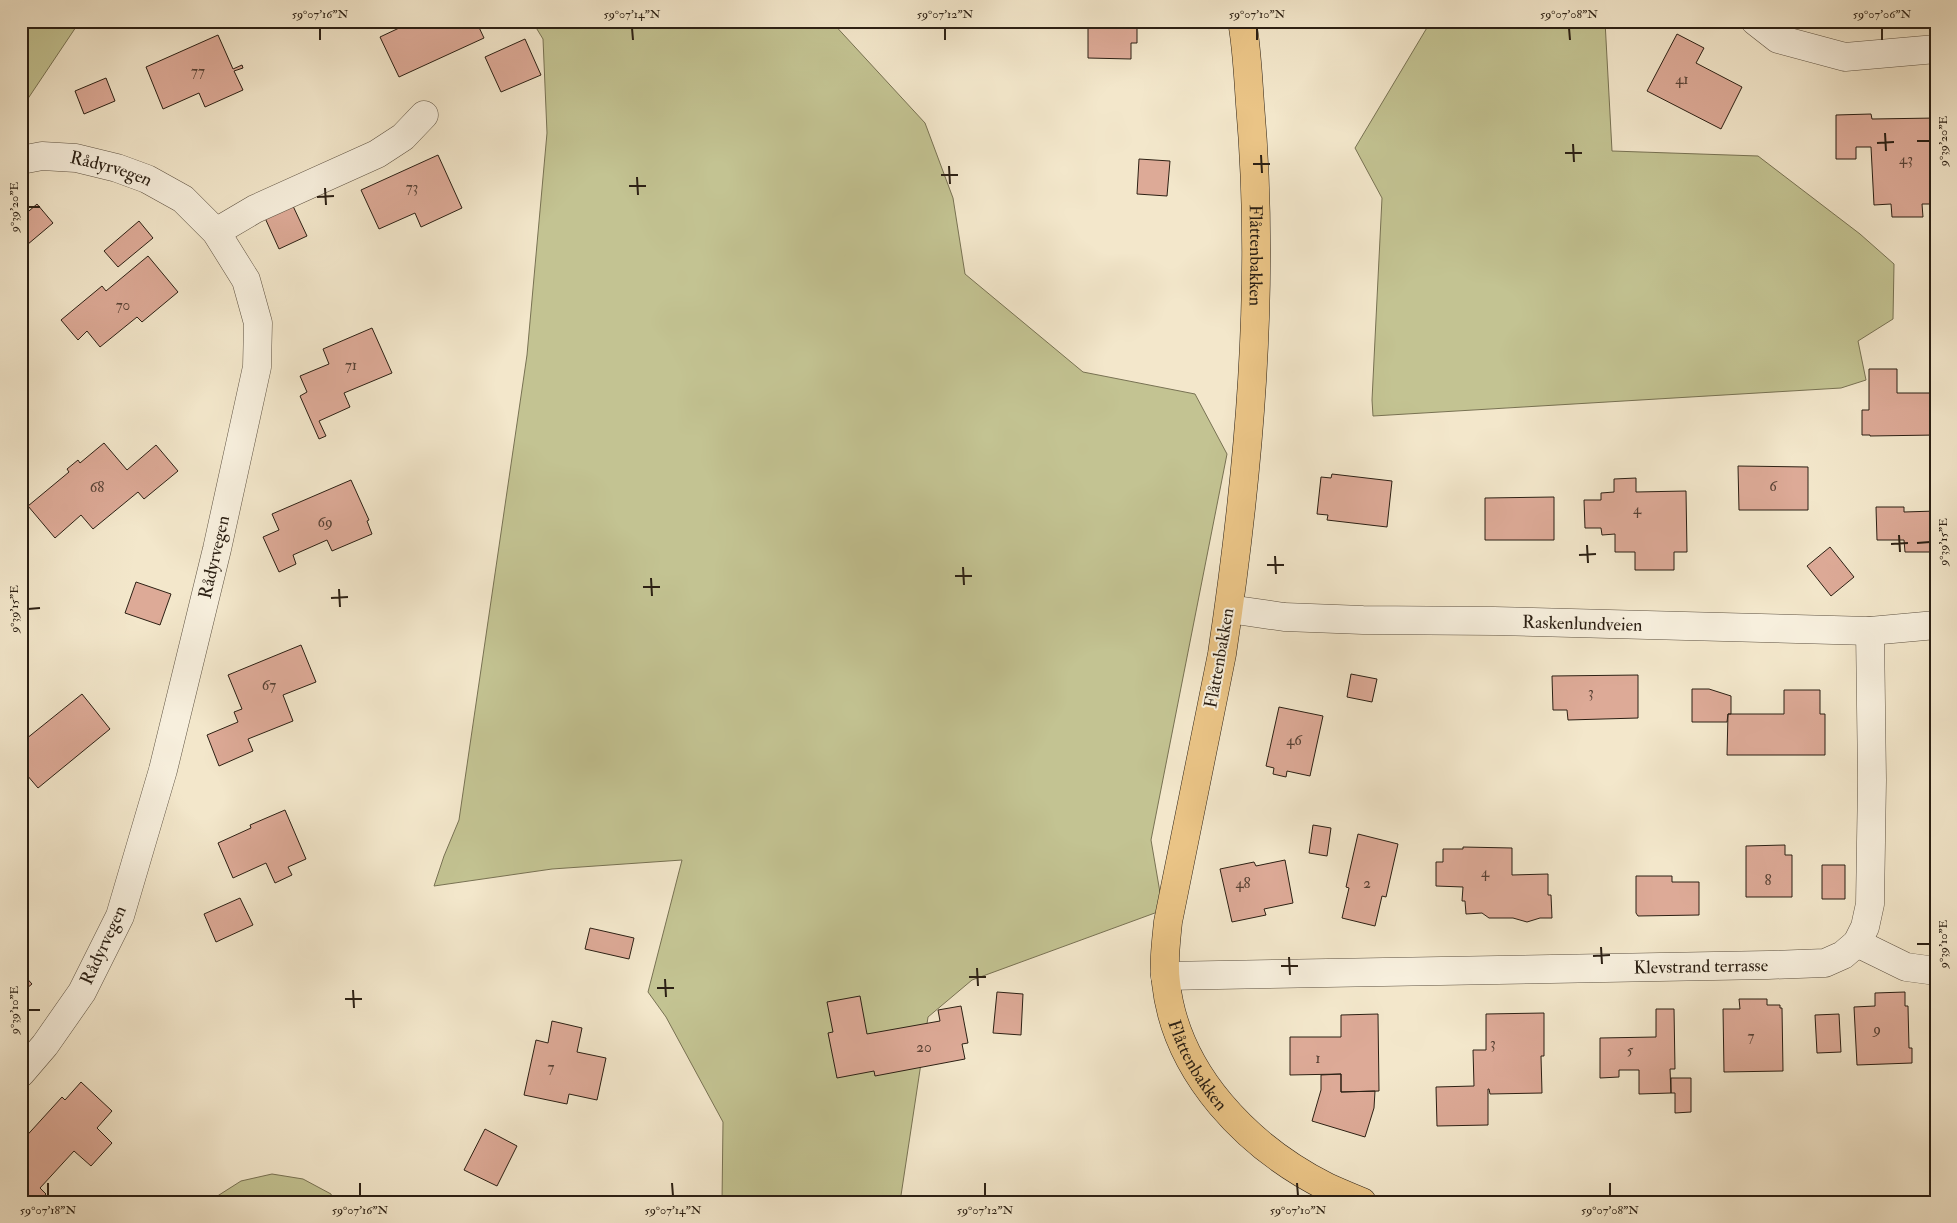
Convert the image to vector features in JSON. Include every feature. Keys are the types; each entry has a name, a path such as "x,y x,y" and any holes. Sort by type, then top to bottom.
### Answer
{"main road":[{"name":"Flåttenbakken","path":"1242,21 1254,151 1256,241 1251,399 1229,609 1222,654 1168,922 1165,976 1169,1004 1178,1033 1192,1063 1223,1108 1260,1144 1281,1159 1327,1187 1362,1202"}],"street":[{"path":"1755,21 1778,39 1845,56 1936,49"},
{"path":"216,232 255,209 377,154 403,138 424,115"},
{"name":"Rådyrvegen","path":"21,160 42,156 76,158 147,178 183,199 216,232 246,280 258,323 257,367 216,549 164,770 120,916 82,992 46,1045 21,1073"},
{"name":"Raskenlundveien","path":"1229,609 1284,617 1363,620 1494,621 1870,631 1936,625"},
{"name":"Klevstrand terrasse","path":"1165,976 1825,963 1844,955 1856,943 1865,927 1870,904 1872,780 1870,631"},
{"path":"1856,943 1906,966 1936,971"}],"green space":[{"path":"21,21 80,21 21,109"},
{"path":"532,21 831,21 925,123 953,198 965,274 1083,372 1195,394 1227,454 1151,840 1163,910 972,980 928,1017 900,1202 722,1202 723,1122 666,1017 648,992 682,860 552,869 434,886 459,820 527,355 547,133 543,39"},
{"path":"1431,21 1605,21 1612,151 1758,156 1860,234 1894,264 1893,319 1858,341 1866,380 1841,388 1373,416 1372,400 1382,198 1355,148"},
{"path":"272,1174 303,1179 331,1194 333,1202 208,1202 241,1181"}],"building":[{"path":"414,21 476,21 484,38 399,77 380,37"},
{"path":"1088,21 1131,21 1131,28 1137,28 1137,43 1131,43 1131,59 1088,58"},
{"path":"1677,34 1704,48 1696,63 1742,87 1721,129 1647,91"},
{"path":"218,35 233,69 242,65 243,68 234,71 243,90 205,107 199,93 163,109 146,67"},
{"path":"525,39 541,75 501,92 485,57"},
{"path":"106,78 115,101 84,114 75,91"},
{"path":"1871,114 1872,119 1936,118 1936,204 1922,204 1923,217 1892,217 1891,204 1874,205 1871,147 1856,147 1856,159 1836,159 1836,115"},
{"path":"438,155 462,208 421,227 415,213 379,229 361,190"},
{"path":"1139,159 1170,161 1167,196 1137,194"},
{"path":"37,204 53,223 21,250 21,218"},
{"path":"293,206 307,236 279,249 265,218"},
{"path":"139,221 153,238 118,267 104,251"},
{"path":"148,256 178,292 142,322 137,317 100,347 87,331 78,340 61,320 102,286 106,291"},
{"path":"372,328 392,373 344,393 350,407 319,421 326,436 319,439 300,396 307,392 300,376 329,364 323,349"},
{"path":"1869,369 1897,369 1897,393 1936,393 1936,435 1862,435 1862,410 1869,410"},
{"path":"104,443 127,470 156,445 178,471 144,499 138,492 93,529 81,515 55,538 28,506 69,472 67,469 78,460 80,463"},
{"path":"1738,466 1808,467 1808,510 1739,510"},
{"path":"1332,474 1392,481 1387,527 1327,520 1328,515 1317,514 1321,477 1331,478"},
{"path":"1636,478 1636,492 1686,491 1687,552 1674,552 1674,570 1635,570 1635,552 1615,552 1615,534 1602,535 1601,528 1585,528 1584,500 1601,500 1601,493 1614,492 1614,479"},
{"path":"351,480 369,520 367,521 372,534 332,551 327,540 293,555 296,564 279,572 263,537 279,530 272,514"},
{"path":"1554,497 1554,540 1485,540 1485,498"},
{"path":"1876,507 1904,507 1904,512 1936,511 1936,552 1905,552 1904,540 1877,540"},
{"path":"1830,547 1854,577 1831,596 1807,566"},
{"path":"136,582 171,594 160,625 125,613"},
{"path":"301,645 316,682 283,695 293,721 248,739 253,751 219,766 207,735 238,722 234,712 242,709 228,675"},
{"path":"1351,674 1377,679 1372,702 1347,697"},
{"path":"1638,675 1638,718 1568,720 1567,710 1553,710 1552,676"},
{"path":"1692,689 1709,689 1731,696 1731,714 1728,714 1727,722 1692,722"},
{"path":"1784,690 1820,690 1820,714 1825,714 1825,755 1727,755 1728,714 1784,714"},
{"path":"82,694 110,729 38,788 21,768 21,743"},
{"path":"1279,707 1323,716 1310,776 1287,771 1286,777 1273,774 1274,768 1266,766"},
{"path":"285,810 306,859 288,867 292,875 275,883 266,863 233,878 218,843 251,828 250,825"},
{"path":"1313,825 1331,828 1327,856 1309,853"},
{"path":"1358,834 1398,844 1386,897 1382,896 1375,926 1342,918 1349,888 1346,887"},
{"path":"1785,845 1785,855 1792,855 1792,897 1746,897 1746,846"},
{"path":"1463,847 1512,848 1512,875 1548,874 1548,895 1551,895 1552,918 1540,918 1527,922 1513,918 1489,918 1482,913 1466,914 1465,901 1462,901 1463,887 1436,886 1436,862 1443,862 1443,849 1463,849"},
{"path":"1285,860 1293,903 1264,909 1266,915 1232,922 1220,869 1254,862 1256,866"},
{"path":"1822,865 1845,865 1845,899 1822,899"},
{"path":"1636,876 1672,876 1672,882 1699,882 1699,915 1638,916 1636,913"},
{"path":"240,898 253,925 216,942 204,914"},
{"path":"590,928 634,938 629,959 585,949"},
{"path":"21,972 32,984 21,993"},
{"path":"997,992 1023,994 1021,1035 993,1033"},
{"path":"1905,992 1905,1006 1908,1006 1909,1048 1912,1048 1912,1063 1857,1065 1854,1007 1875,1006 1875,993"},
{"path":"860,996 867,1034 940,1021 938,1010 961,1006 968,1043 962,1044 965,1059 875,1076 874,1071 837,1078 828,1033 833,1032 827,1002"},
{"path":"1739,999 1767,999 1767,1005 1780,1005 1780,1008 1782,1008 1783,1071 1724,1072 1723,1009 1740,1009"},
{"path":"1656,1009 1674,1009 1675,1069 1670,1069 1671,1093 1639,1094 1639,1070 1619,1070 1619,1077 1600,1078 1600,1038 1656,1037"},
{"path":"1544,1013 1544,1056 1541,1056 1542,1093 1490,1094 1488,1089 1488,1125 1437,1126 1436,1087 1474,1086 1473,1050 1486,1050 1486,1014"},
{"path":"1378,1014 1379,1091 1341,1092 1341,1074 1290,1075 1290,1037 1341,1037 1341,1015"},
{"path":"1839,1014 1841,1052 1817,1053 1815,1015"},
{"path":"552,1021 582,1028 577,1052 606,1058 597,1100 569,1094 567,1104 524,1095 536,1040 548,1043"},
{"path":"1341,1074 1341,1092 1375,1091 1374,1108 1365,1137 1312,1121 1321,1090 1321,1075"},
{"path":"1671,1078 1691,1078 1691,1112 1675,1113 1675,1093 1671,1093"},
{"path":"81,1082 112,1111 97,1128 112,1143 91,1166 74,1151 40,1188 46,1194 39,1202 21,1202 21,1142 62,1097 65,1100"},
{"path":"485,1129 517,1146 497,1186 464,1170"}]}
